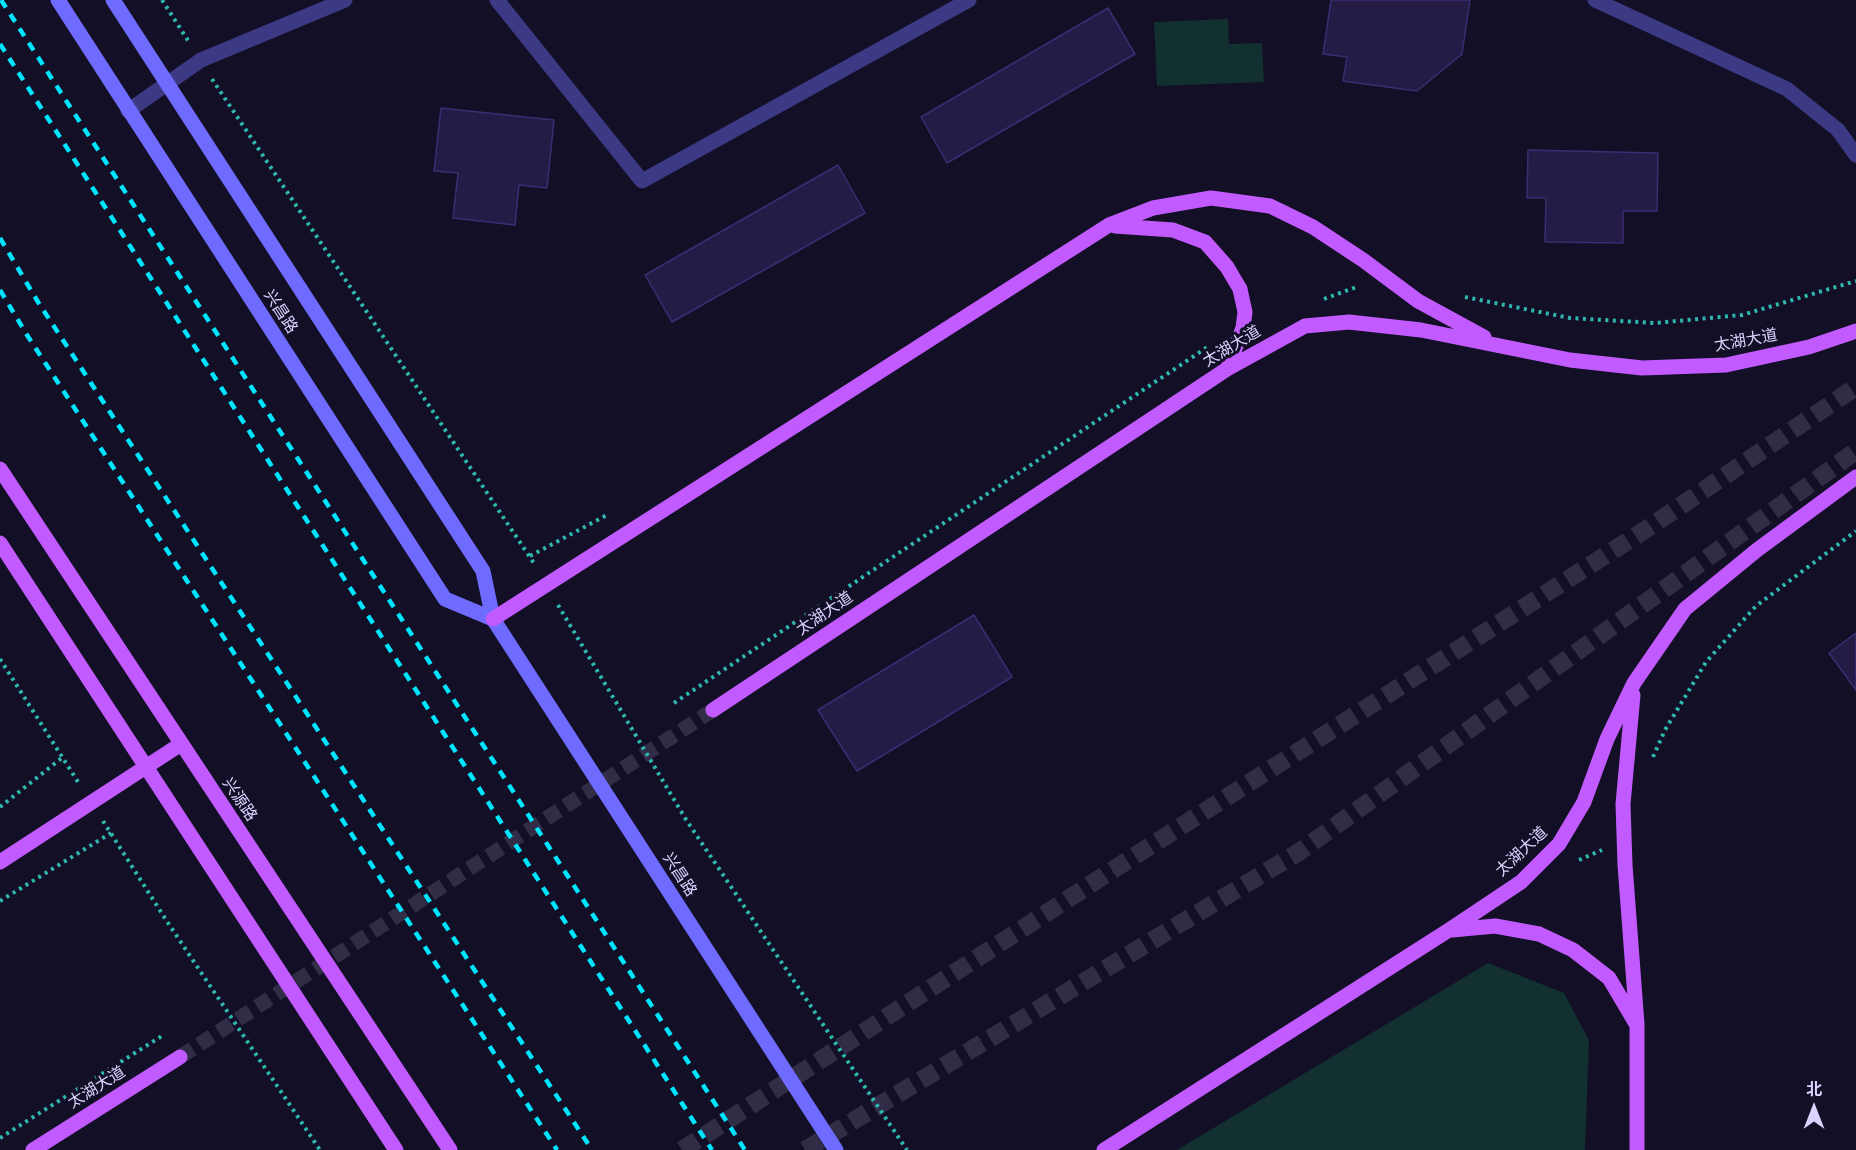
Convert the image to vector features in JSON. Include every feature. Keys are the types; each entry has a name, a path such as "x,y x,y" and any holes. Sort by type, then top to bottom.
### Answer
{"main road":[{"name":"兴昌路","path":"58,0 445,599 493,620"},
{"name":"兴昌路","path":"113,0 483,571 493,620 836,1150"},
{"path":"493,620 1109,225 1153,208 1210,198 1270,206 1313,227 1363,260 1418,301 1496,344"},
{"path":"1109,225 1173,230 1205,242 1227,267 1240,289 1245,312 1243,328 1227,369"},
{"name":"太湖大道","path":"713,710 1227,369 1305,326 1349,322 1421,330 1570,360 1642,368 1726,365 1809,346 1856,331"},
{"name":"兴源路","path":"0,469 450,1150"},
{"name":"太湖大道","path":"1104,1150 1521,882 1559,844 1584,802 1607,739 1634,683 1685,609 1757,550 1856,477"},
{"path":"0,543 396,1150"},
{"path":"1634,683 1623,804 1636,1024 1637,1150"},
{"path":"0,862 181,744"},
{"path":"1449,930 1495,926 1539,934 1574,950 1609,978 1636,1024"},
{"name":"太湖大道","path":"33,1150 180,1057"}],"lane":[{"path":"128,111 201,60 345,0"},
{"path":"497,0 642,181 969,0"},
{"path":"1595,0 1787,89 1838,130 1856,155"}],"path":[{"path":"1463,297 1570,318 1655,323 1742,315 1856,281"},
{"path":"674,703 1216,342"},
{"path":"530,556 614,511"},
{"path":"0,659 168,923 320,1150"},
{"path":"0,807 63,757"},
{"path":"0,901 111,832"},
{"path":"0,1138 165,1034"}],"green space":[{"path":"1228,19 1229,44 1262,43 1264,82 1157,86 1154,22"},
{"path":"1488,963 1564,993 1589,1040 1585,1150 1177,1150"}],"building":[{"path":"1331,0 1470,0 1462,54 1417,91 1343,81 1347,57 1323,54"},
{"path":"1108,8 1135,54 947,163 921,117"},
{"path":"441,108 554,120 547,188 519,185 515,225 453,218 458,173 434,171"},
{"path":"1528,150 1658,153 1657,211 1623,211 1623,243 1545,242 1546,198 1527,198"},
{"path":"838,165 865,213 672,322 645,275"},
{"path":"974,615 1012,677 857,771 818,710"},
{"path":"1856,633 1856,690 1829,653"}],"tunnel":[{"path":"682,1150 1108,873 1642,532 1856,387"},
{"path":"805,1150 1299,852 1856,451"},
{"path":"180,1057 713,710"}],"railway":[{"path":"1,0 745,1150"},
{"path":"0,44 712,1150"},
{"path":"0,238 38,302 592,1150"},
{"path":"0,290 27,335 557,1150"}]}
